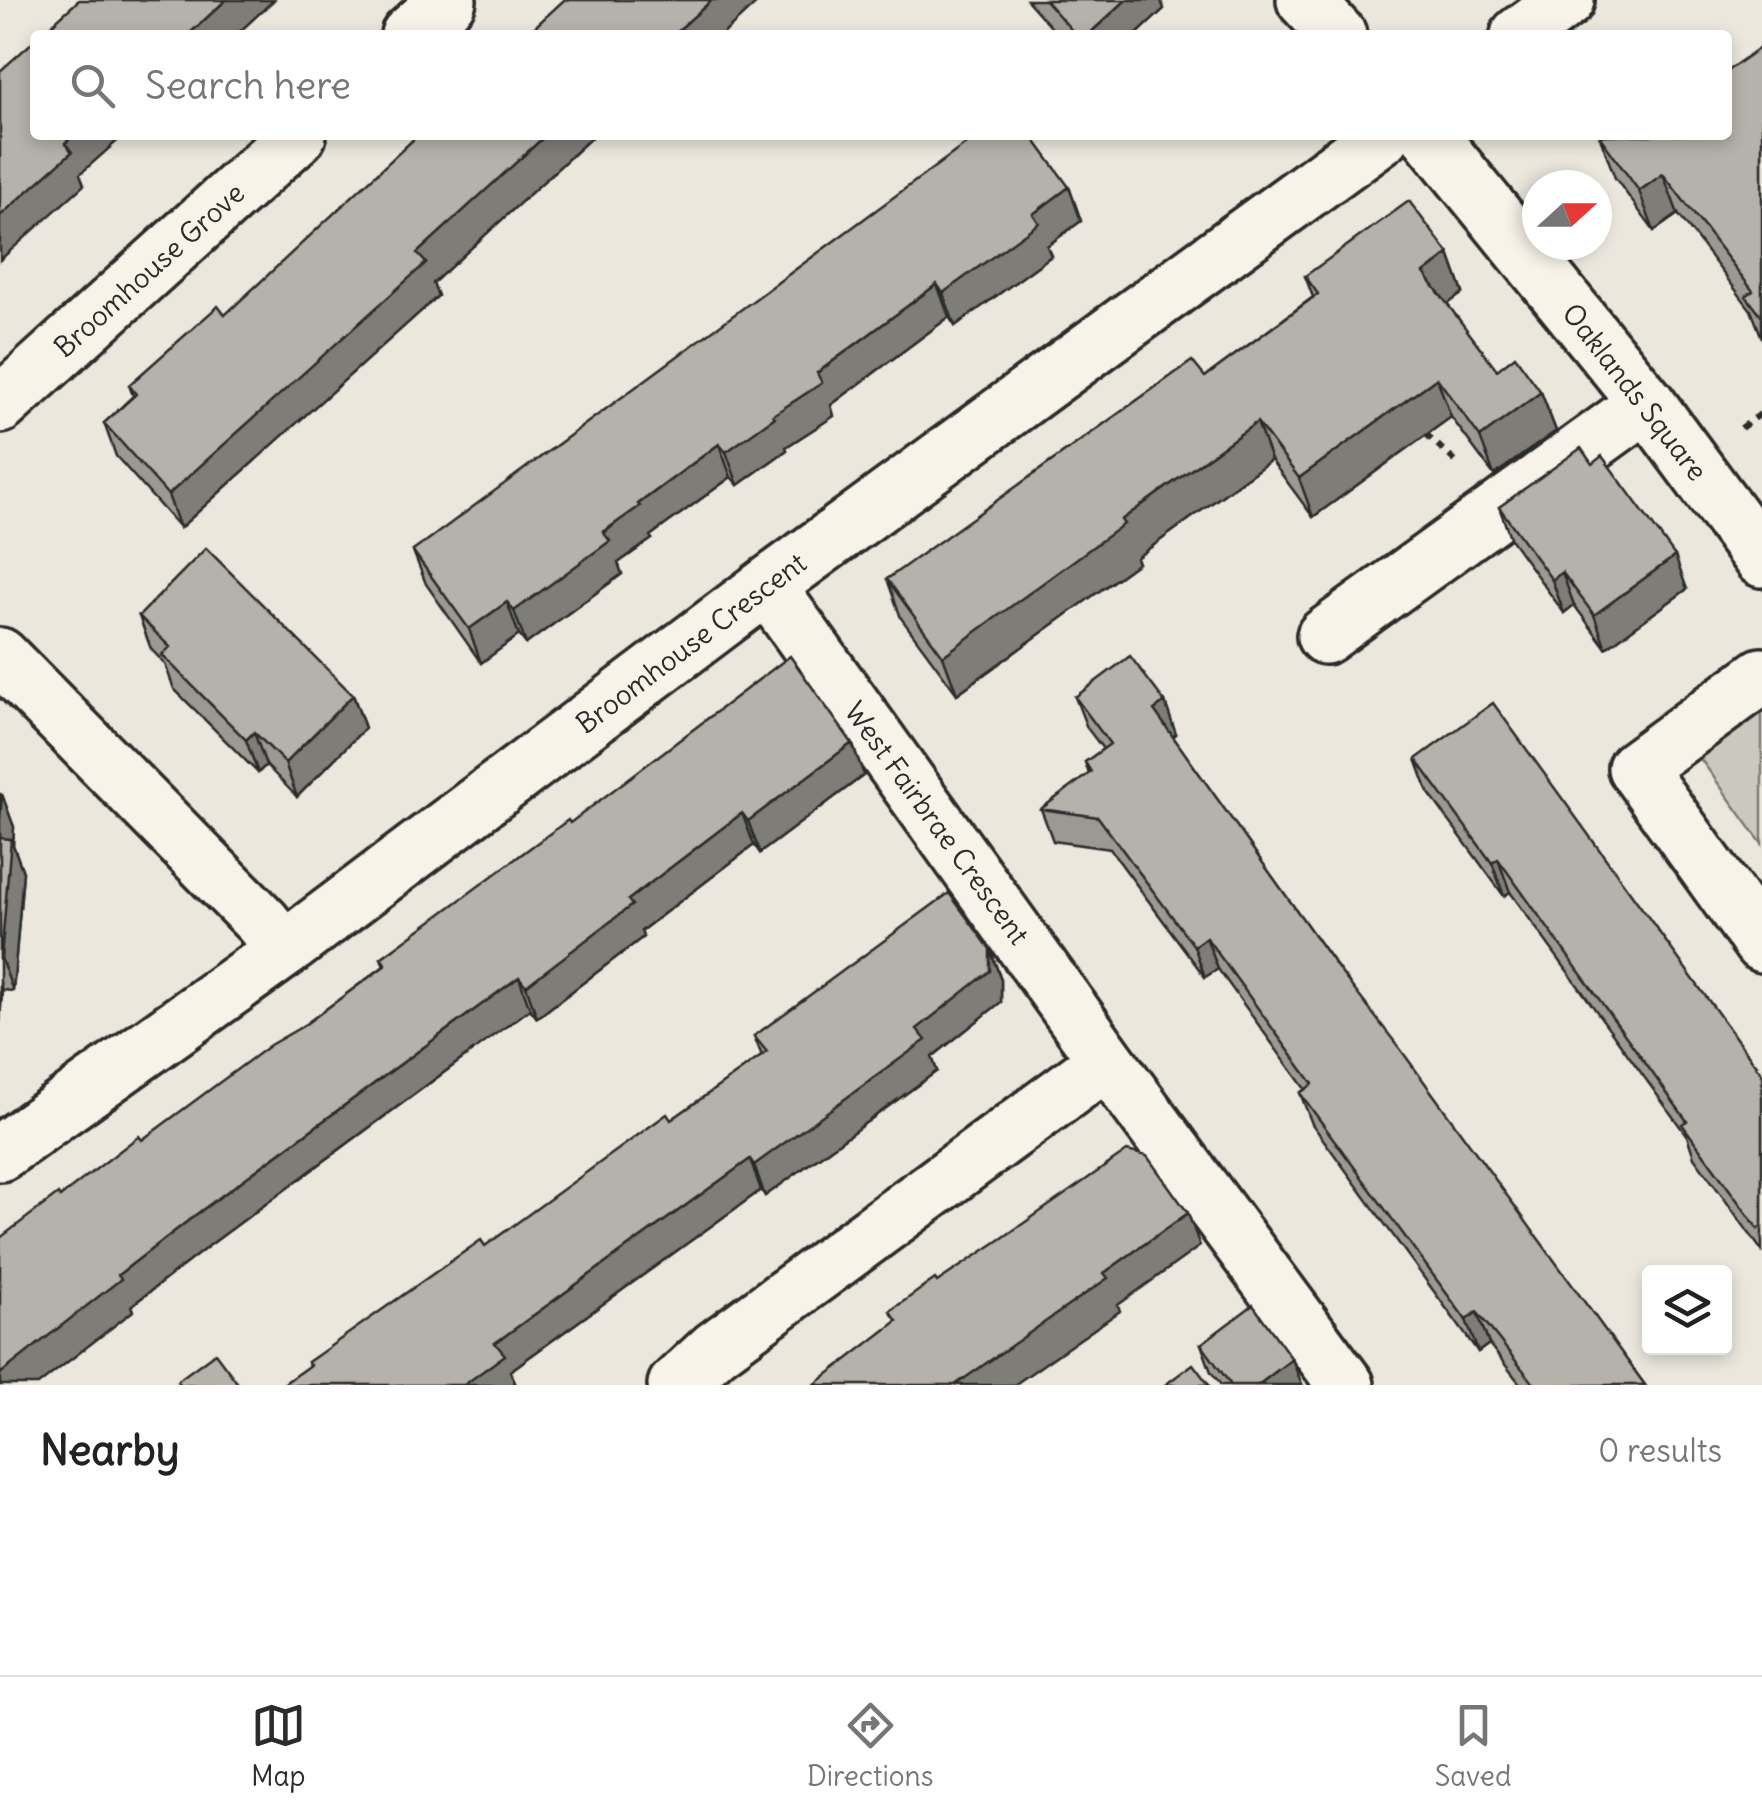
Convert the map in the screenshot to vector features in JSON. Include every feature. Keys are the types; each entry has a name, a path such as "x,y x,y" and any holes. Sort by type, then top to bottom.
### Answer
{"street":[{"path":"415,30 448,0"},
{"path":"1305,0 1333,30"},
{"path":"1526,30 1566,0"},
{"name":"Broomhouse Grove","path":"0,405 292,140"},
{"name":"Broomhouse Crescent","path":"0,1152 284,950 767,586 1375,140"},
{"name":"Oaklands Square","path":"1433,140 1647,403 1762,559"},
{"path":"1324,636 1647,403"},
{"name":"West Fairbrae Crescent","path":"767,586 1107,1061 1346,1385"},
{"path":"0,656 262,922 284,950"},
{"path":"1762,676 1636,768 1762,944"},
{"path":"676,1385 716,1349 1107,1061"}],"shaded area":[{"path":"1762,701 1762,844 1694,750"}],"building":[{"path":"79,0 226,0 193,30 46,30"},
{"path":"564,0 712,0 679,30 531,30"},
{"path":"1045,0 1126,0 1093,30 1072,30"},
{"path":"30,44 30,140 68,140 65,143 72,152 0,216 0,71"},
{"path":"1762,46 1762,317 1746,296 1753,291 1663,174 1639,191 1602,140 1732,140 1732,67"},
{"path":"413,140 541,140 417,253 426,263 168,495 104,423 136,394 129,385 218,306 225,315"},
{"path":"971,140 1035,140 1069,187 1033,214 1039,223 943,293 937,284 817,373 822,383 726,452 719,444 603,532 610,541 514,611 507,602 469,629 413,551"},
{"path":"1409,201 1449,254 1424,273 1497,370 1515,356 1541,392 1480,437 1437,378 1299,478 1257,422 943,656 887,579 1192,361 1205,377 1318,294 1305,276"},
{"path":"1581,448 1592,464 1602,456 1675,556 1594,615 1562,572 1552,580 1499,507"},
{"path":"206,548 353,695 285,763 254,732 246,740 162,655 170,647 139,616"},
{"path":"790,656 852,743 748,821 742,813 628,900 632,905 526,986 519,977 198,1213 0,1374 0,1238 139,1136 142,1140 386,965 381,958 568,820 570,823"},
{"path":"1130,656 1165,702 1154,710 1339,970 1645,1385 1535,1385 1477,1312 1466,1320 1300,1093 1313,1084 1206,937 1194,946 1098,817 1041,809 1091,772 1085,762 1110,744 1075,697"},
{"path":"1493,703 1762,1074 1762,1226 1758,1229 1682,1124 1687,1121 1498,859 1492,863 1416,759"},
{"path":"0,838 11,839 1,958 0,958"},
{"path":"949,893 990,949 990,971 917,1029 926,1040 754,1165 750,1159 495,1343 505,1355 464,1385 282,1385 310,1365 308,1362 481,1240 485,1246 667,1114 671,1120 767,1052 754,1036"},
{"path":"1127,1151 1147,1156 1188,1213 1104,1273 1108,1278 955,1385 814,1385 897,1321 890,1311"},
{"path":"1253,1305 1292,1359 1258,1385 1231,1385 1201,1344"},
{"path":"215,1353 239,1385 180,1385 177,1381"},
{"path":"1193,1364 1209,1385 1165,1385"}]}
